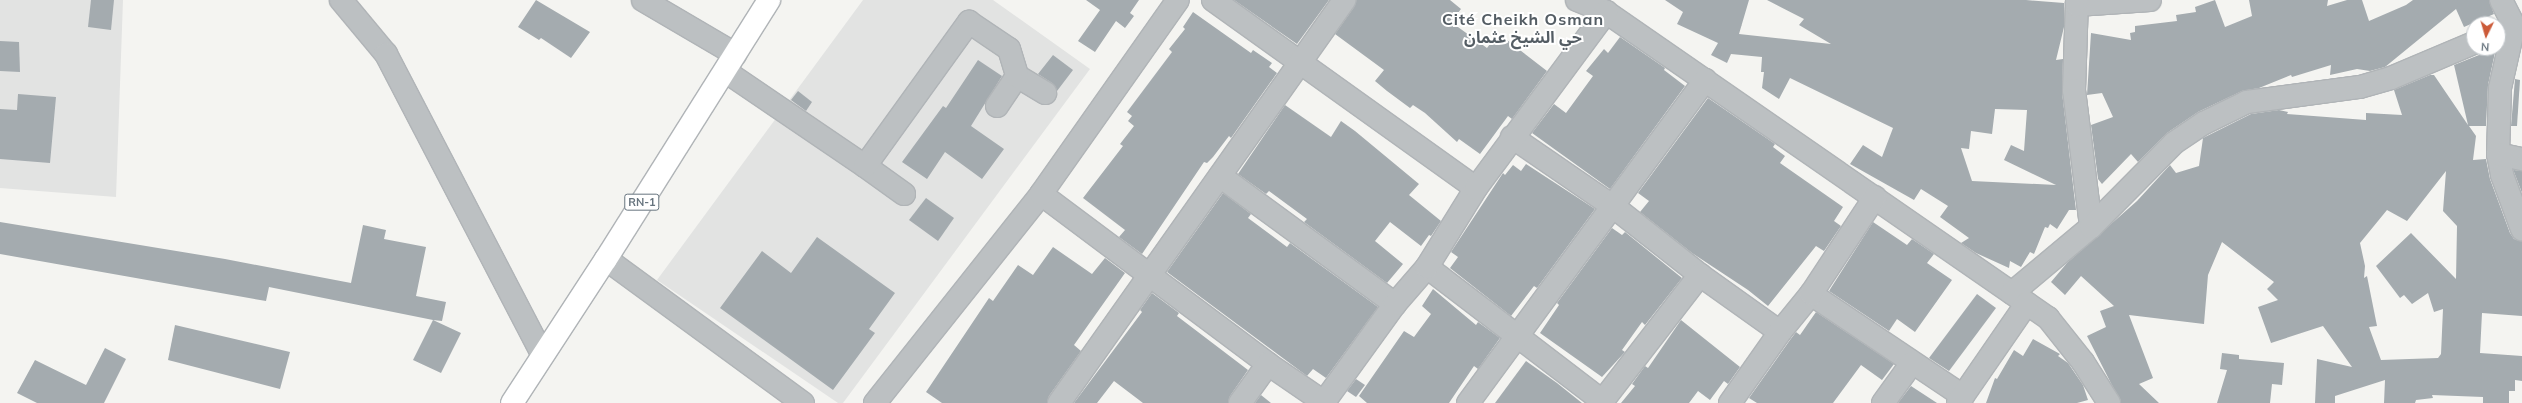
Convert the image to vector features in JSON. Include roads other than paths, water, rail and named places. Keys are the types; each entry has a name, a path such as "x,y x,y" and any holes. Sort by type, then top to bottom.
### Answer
{"main road":[{"name":"RN-1","path":"512,403 606,259 769,0"}],"street":[{"path":"341,0 386,54 543,355"},
{"path":"643,0 730,63 864,166 904,194"},
{"path":"875,403 1041,194 1178,0"},
{"path":"1213,0 1300,64 1476,188"},
{"path":"1059,403 1344,0"},
{"path":"1577,0 1606,12 2048,318 2083,362 2109,403"},
{"path":"2091,227 2074,90 2077,2 2150,0"},
{"path":"2501,0 2511,28 2500,88 2498,154 2502,175 2522,229"},
{"path":"1041,194 1150,274 1268,364 1324,402 1394,304 1427,267 1476,188 1512,137 1606,12"},
{"path":"864,166 969,22 1009,49 1016,76 1045,93"},
{"path":"1811,294 1912,363 1961,399 2019,298 2174,143 2204,123 2247,102 2360,88 2391,78 2466,46"},
{"path":"997,106 1016,76"},
{"path":"1468,403 1516,336 1614,207 1705,80"},
{"path":"1512,137 1614,207 1700,275 1780,332"},
{"path":"2498,154 2522,158"},
{"path":"1220,176 1394,304"},
{"path":"1730,403 1780,332 1811,294 1875,197"},
{"path":"606,259 803,403"},
{"path":"1427,267 1602,402 1700,275"},
{"path":"1883,403 1912,363"},
{"path":"1240,403 1268,364"}],"district":[{"name":"Cité Cheikh Osman حي الشيخ عثمان","path":"1523,28"}]}
